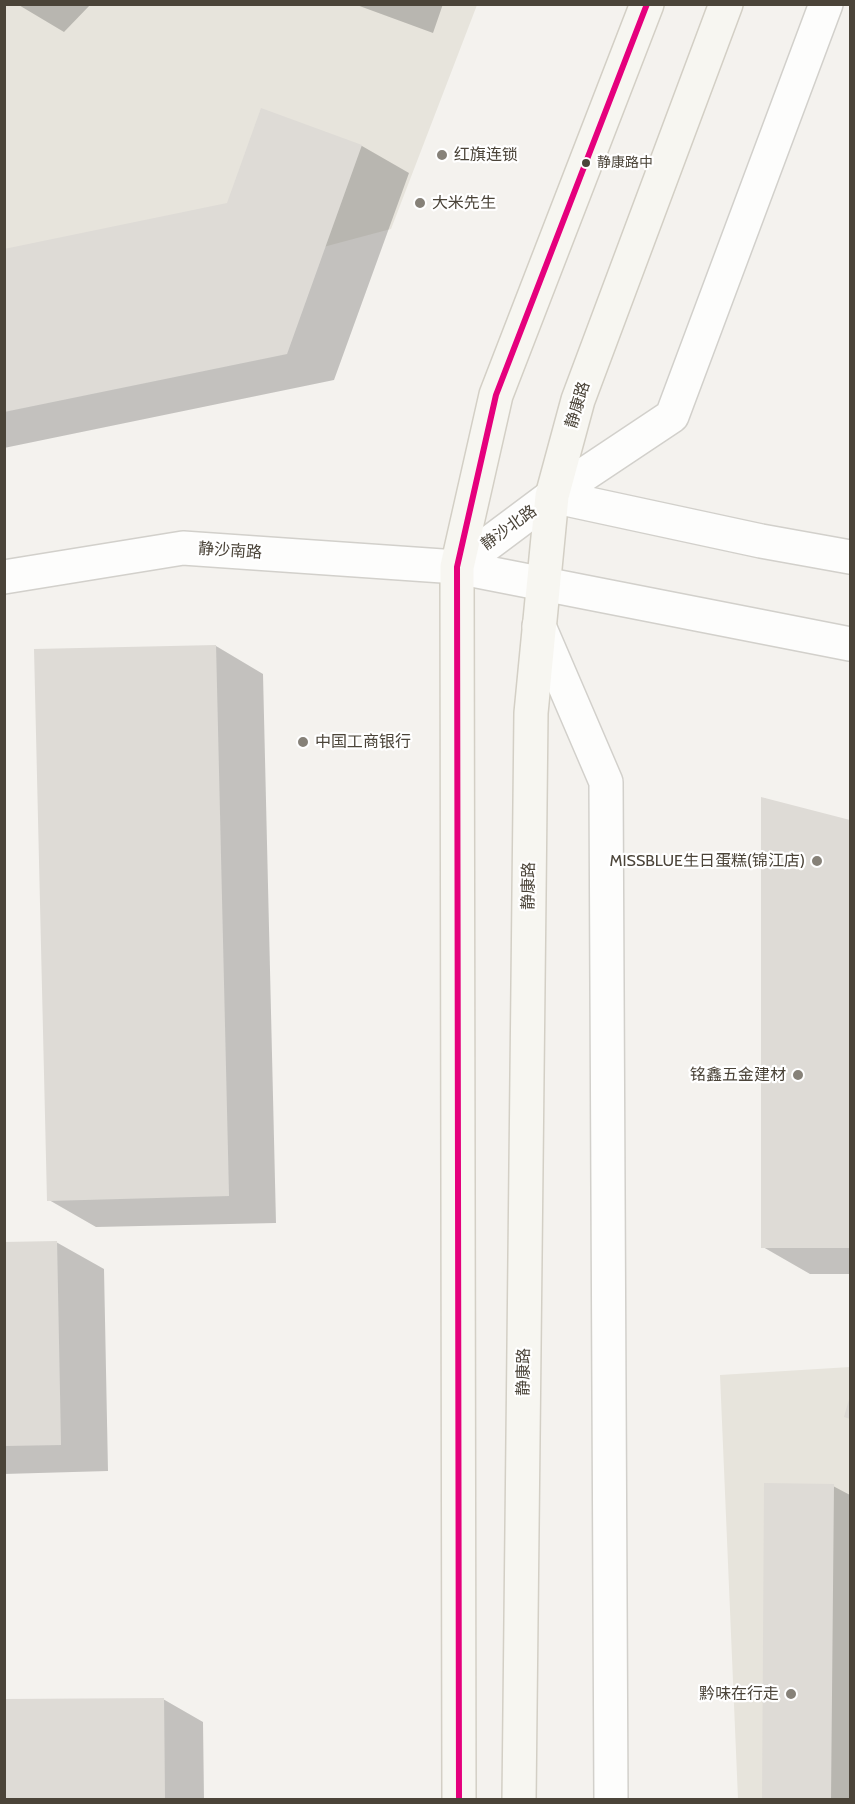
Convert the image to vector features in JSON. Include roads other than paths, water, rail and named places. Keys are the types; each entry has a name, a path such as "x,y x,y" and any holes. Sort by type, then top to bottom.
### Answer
{"main road":[{"path":"459,1800 457,567 496,395 647,4"},
{"name":"静康路","path":"519,1800 531,712 552,496 578,400 726,4"}],"street":[{"path":"552,496 672,416 826,4"},
{"name":"静沙北路","path":"457,567 552,496 761,541 850,557"},
{"name":"静沙南路","path":"4,577 183,548 457,567"},
{"name":"静沙北路","path":"457,567 850,644"},
{"path":"539,626 606,782 611,1800"}],"place":[{"name":"红旗连锁","path":"442,155"},
{"name":"静康路中","path":"586,163"},
{"name":"大米先生","path":"420,203"},
{"name":"中国工商银行","path":"303,742"},
{"name":"MISSBLUE生日蛋糕(锦江店)","path":"817,861"},
{"name":"铭鑫五金建材","path":"798,1075"},
{"name":"黔味在行走","path":"791,1694"}]}
